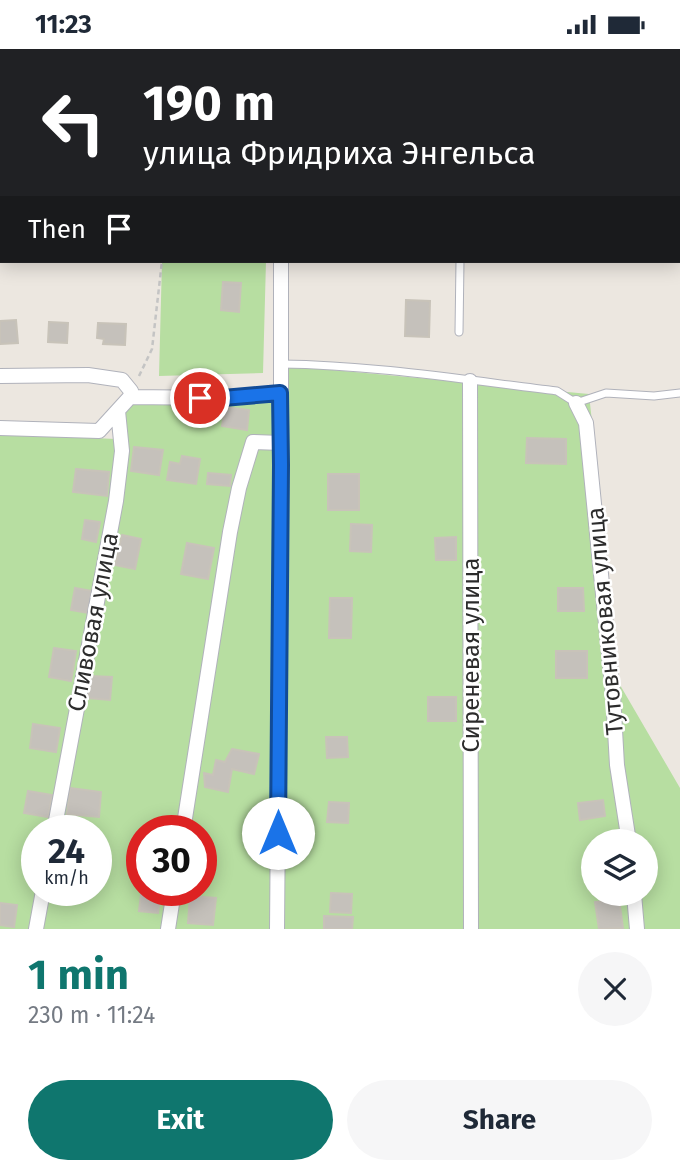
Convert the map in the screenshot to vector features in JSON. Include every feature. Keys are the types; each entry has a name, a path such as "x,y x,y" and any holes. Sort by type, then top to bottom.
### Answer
{"street":[{"path":"277,929 281,263"},
{"path":"0,376 88,375 122,380 130,394"},
{"name":"Сиреневая улица","path":"470,381 471,929"},
{"path":"130,394 223,398 280,393"},
{"path":"0,428 99,431 130,394"},
{"name":"Тутовниковая улица","path":"576,403 586,423 613,695 617,765 627,829"},
{"name":"Сливовая улица","path":"57,815 116,501 122,451 118,411"},
{"path":"186,815 239,488 253,442 281,443"},
{"path":"36,929 40,906"},
{"path":"167,929 171,906"},
{"path":"635,906 637,929"}],"lane":[{"path":"459,332 460,263"},
{"path":"280,359 310,365 387,370 557,391 576,403 606,393 653,396 680,393"}],"path":[{"path":"130,394 152,349 162,263"}],"green space":[{"path":"162,263 266,263 263,373 159,376"},
{"path":"279,365 589,394 620,685 680,788 680,929 0,929 0,434 116,439 123,400 277,402"}],"building":[{"path":"223,282 241,283 239,312 221,310"},
{"path":"406,300 430,301 429,337 405,336"},
{"path":"16,320 18,343 0,344 0,321"},
{"path":"49,322 68,323 67,343 48,342"},
{"path":"98,323 126,324 125,345 103,344 104,339 97,338"},
{"path":"225,407 249,410 247,430 222,426"},
{"path":"527,438 566,439 566,464 526,463"},
{"path":"134,447 163,450 159,475 131,471"},
{"path":"182,456 200,459 196,484 167,480 170,462 180,464"},
{"path":"76,469 109,472 107,496 73,492"},
{"path":"208,473 231,475 230,486 207,484"},
{"path":"328,474 359,474 359,510 328,510"},
{"path":"85,520 100,522 96,542 82,539"},
{"path":"351,524 372,525 371,552 350,551"},
{"path":"122,535 141,539 135,569 115,565"},
{"path":"456,537 456,560 436,560 435,538"},
{"path":"187,543 214,548 208,579 181,574"},
{"path":"75,588 92,591 89,613 71,610"},
{"path":"558,588 583,588 584,611 558,611"},
{"path":"330,598 352,598 351,638 329,638"},
{"path":"54,648 76,651 71,681 49,677"},
{"path":"556,651 587,651 587,678 556,678"},
{"path":"90,676 112,677 110,700 88,698"},
{"path":"428,697 456,697 456,721 428,721"},
{"path":"33,724 60,728 56,752 30,748"},
{"path":"326,737 347,737 348,757 327,758"},
{"path":"232,749 259,754 254,774 232,769 228,792 205,787 204,773 213,775 216,760 225,762"},
{"path":"70,788 101,792 99,815 67,814"},
{"path":"28,791 52,795 48,815 24,813"},
{"path":"603,800 605,816 580,820 578,803"},
{"path":"329,802 349,803 348,823 327,822"},
{"path":"331,893 352,894 351,913 330,912"},
{"path":"0,903 17,905 14,927 0,925"},
{"path":"140,906 159,906 158,913 139,911"},
{"path":"189,906 215,906 213,925 188,923"},
{"path":"596,906 620,906 623,928 599,929"},
{"path":"324,916 353,917 352,929 324,929"}],"route":[{"path":"200,398 280,393 278,833"}]}
